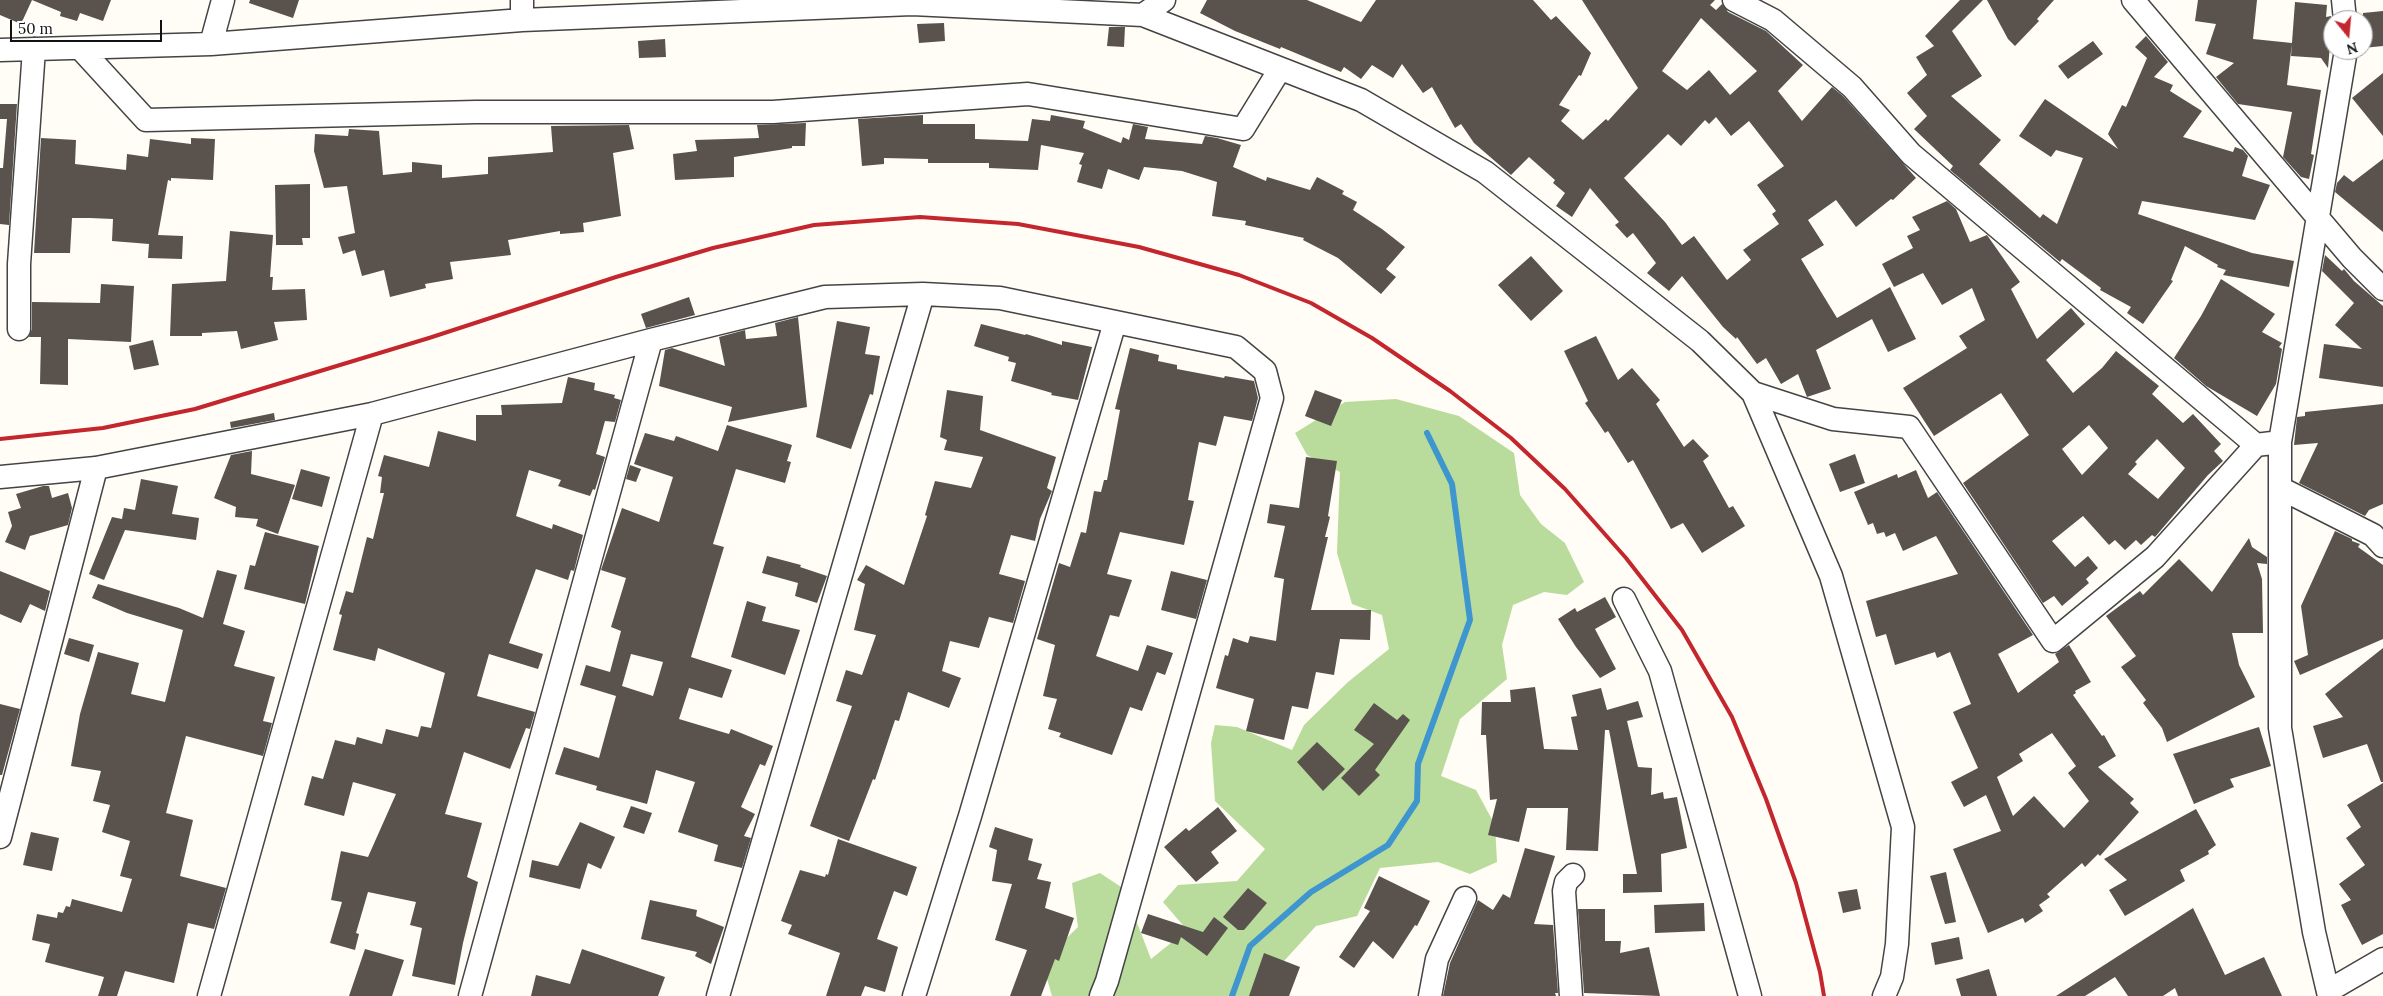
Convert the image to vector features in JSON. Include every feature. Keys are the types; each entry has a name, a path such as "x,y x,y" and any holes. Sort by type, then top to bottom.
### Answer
{"street":[{"path":"211,44 224,0"},
{"path":"1143,15 1164,0"},
{"path":"1734,0 1774,20 1852,87 1911,154 2256,445"},
{"path":"2133,0 2319,216 2352,258 2383,289"},
{"path":"0,50 211,44 522,10 912,2 1143,15 1361,100 1485,172 1700,341 1753,393 1831,576 1903,826 1897,944 1892,990"},
{"path":"80,48 146,120 476,112 773,112 1028,94 1243,129 1280,69"},
{"path":"19,329 10,264 34,49"},
{"path":"2344,60 2280,442 2280,728 2314,932 2329,993 2383,959"},
{"path":"718,996 923,294"},
{"path":"0,477 96,468 372,414 651,340 824,297 923,294 1000,298 1236,347 1265,371 1272,398 1107,981 1101,996"},
{"path":"914,996 970,816 1115,322"},
{"path":"470,996 651,340"},
{"path":"1753,393 1833,418 1909,427 2054,641 2155,556 2256,445 2280,442"},
{"path":"209,996 372,414"},
{"path":"0,837 96,468"},
{"path":"2280,488 2373,535 2383,546"},
{"path":"1624,599 1660,671 1750,996"},
{"path":"1571,996 1564,891 1566,882 1572,875"},
{"path":"1430,996 1437,959 1464,898"}],"green space":[{"path":"1396,399 1459,416 1514,453 1520,495 1541,524 1565,543 1584,582 1567,595 1544,592 1513,605 1502,645 1507,679 1460,719 1441,776 1476,790 1495,825 1497,862 1470,874 1438,862 1380,868 1357,916 1316,926 1252,996 1052,996 1042,962 1078,927 1072,883 1100,873 1124,889 1151,959 1187,930 1163,902 1178,885 1237,881 1265,849 1215,801 1211,743 1215,725 1237,727 1292,750 1304,725 1348,682 1389,649 1382,615 1352,604 1337,553 1340,472 1307,455 1295,433 1345,402"}],"building":[{"path":"0,0 32,0 21,24 0,15"},
{"path":"32,0 111,0 103,21 80,13 77,21 60,16 61,12"},
{"path":"250,0 299,0 293,18 249,3"},
{"path":"1207,0 1307,0 1361,22 1376,0 1533,0 1551,20 1556,16 1591,53 1581,76 1579,75 1559,105 1570,110 1561,121 1583,140 1606,119 1608,121 1638,88 1582,0 1715,0 1710,5 1716,10 1722,4 1728,12 1766,31 1803,65 1778,91 1802,121 1832,87 1843,96 1916,178 1893,200 1891,199 1856,227 1836,200 1808,220 1824,245 1801,259 1837,318 1890,287 1916,339 1888,352 1872,319 1816,350 1831,389 1807,397 1798,374 1781,384 1766,358 1757,364 1737,337 1736,339 1723,327 1682,276 1669,291 1647,273 1656,263 1633,233 1627,238 1615,225 1619,222 1590,188 1572,217 1556,206 1565,193 1553,183 1555,180 1529,157 1511,175 1474,143 1461,124 1455,128 1432,87 1423,93 1402,64 1393,78 1372,65 1361,79 1344,67 1341,72 1281,47 1280,49 1235,31 1200,13","holes":["1701,18 1757,71 1730,95 1709,70 1687,90 1662,71","1716,117 1731,136 1749,121 1784,166 1757,185 1776,211 1772,214 1779,224 1743,250 1751,260 1727,280 1694,236 1682,245 1665,222 1624,178 1668,134 1681,146 1705,120 1709,124"]},
{"path":"1960,0 1983,0 1952,31 1982,76 1951,96 2001,140 1979,164 2040,218 2043,214 2057,224 2083,158 2056,150 2051,157 2019,136 2045,99 2118,149 2108,134 2122,105 2126,107 2147,58 2135,47 2146,36 2168,62 2154,77 2173,85 2170,91 2202,111 2183,137 2233,152 2235,147 2243,150 2248,156 2242,176 2270,185 2255,220 2142,201 2138,214 2252,253 2294,261 2289,287 2223,275 2226,270 2217,267 2218,265 2185,246 2171,280 2173,281 2143,324 2127,313 2131,307 2100,290 2101,288 2062,259 2060,262 1950,170 1953,166 1914,129 1927,116 1907,93 1927,75 1916,57 1934,46 1925,36"},
{"path":"1987,0 2054,0 2037,19 2039,21 2015,46 2008,39"},
{"path":"2198,0 2257,0 2253,39 2292,43 2287,85 2321,90 2311,154 2314,155 2309,179 2301,177 2283,157 2292,112 2238,104 2216,77 2234,63 2206,54 2216,24 2195,21"},
{"path":"2295,2 2327,5 2327,10 2323,10 2323,60 2329,60 2328,68 2321,58 2291,56"},
{"path":"2383,11 2383,46 2373,47 2373,12"},
{"path":"944,23 945,41 919,43 917,24"},
{"path":"1109,27 1125,27 1124,47 1107,46"},
{"path":"665,39 666,57 639,58 638,41"},
{"path":"2093,41 2103,54 2068,79 2058,66"},
{"path":"2383,73 2383,136 2352,98"},
{"path":"0,104 17,104 9,225 0,224 0,168 3,168 7,119 0,119"},
{"path":"923,115 923,124 975,124 975,139 1028,141 1032,119 1050,121 1051,115 1085,121 1083,128 1121,143 1123,137 1129,140 1133,124 1148,127 1145,139 1202,144 1205,136 1241,145 1233,167 1266,181 1267,177 1310,190 1317,177 1344,191 1342,194 1357,202 1353,210 1405,247 1386,269 1396,277 1381,294 1338,258 1303,240 1304,238 1245,225 1246,221 1212,216 1217,182 1182,171 1144,167 1139,180 1108,169 1102,189 1077,182 1082,165 1079,164 1084,153 1041,145 1038,170 989,168 989,163 928,163 928,159 884,158 884,164 862,166 858,119"},
{"path":"806,123 805,146 792,146 792,148 734,157 734,177 675,180 673,154 697,151 695,140 759,138 757,125"},
{"path":"629,125 634,149 613,153 621,216 583,223 584,232 560,234 560,231 508,240 511,255 450,262 453,279 425,284 426,288 390,297 384,270 362,276 355,250 343,254 338,237 355,233 347,186 324,188 314,151 315,134 348,136 349,129 379,131 383,175 412,172 412,162 442,165 442,178 488,174 488,157 553,152 551,126"},
{"path":"41,138 76,140 75,164 126,170 127,154 148,157 150,139 191,144 191,138 215,139 213,180 171,178 171,181 168,180 158,235 183,236 182,259 148,258 149,244 112,241 113,219 90,218 72,218 70,253 34,253"},
{"path":"2383,159 2383,232 2335,192 2337,183 2344,175 2353,182"},
{"path":"310,184 310,238 302,238 303,245 276,245 275,185"},
{"path":"1947,201 1956,209 1970,242 1987,235 2020,282 2011,289 2037,339 2071,308 2085,324 2046,360 2073,393 2102,368 2116,351 2159,386 2152,394 2183,423 2193,414 2221,444 2214,451 2223,461 2208,475 2155,537 2152,535 2141,545 2136,540 2125,550 2115,540 2109,545 2083,516 2052,541 2075,567 2088,556 2098,568 2086,579 2089,583 2062,606 2054,596 2043,603 1963,483 2029,435 2001,393 1934,436 1903,388 1967,348 1959,336 1985,320 1972,288 1942,305 1923,273 1894,287 1882,264 1913,248 1907,236 1920,230 1912,217","holes":["2089,425 2108,448 2082,475 2062,449","2157,439 2185,468 2158,499 2128,474 2137,464 2135,462"]},
{"path":"230,231 273,235 270,277 273,277 272,290 305,289 307,320 274,322 278,340 241,349 237,331 202,333 202,336 170,336 172,284 226,281"},
{"path":"2325,255 2342,271 2344,269 2354,281 2383,306 2383,387 2319,378 2324,344 2362,349 2335,325 2354,303 2322,271"},
{"path":"1531,256 1563,291 1531,321 1498,285"},
{"path":"2221,279 2275,314 2262,332 2282,343 2279,347 2282,349 2276,384 2257,416 2206,386 2174,358 2201,316"},
{"path":"101,284 134,286 131,342 68,339 68,385 40,384 41,337 29,337 32,329 32,302 100,303"},
{"path":"689,297 695,315 646,328 641,314"},
{"path":"798,317 807,407 728,422 732,407 659,386 665,350 672,348 725,366 719,337 745,330 746,339 777,336 775,323"},
{"path":"837,321 870,327 865,354 880,356 873,395 870,394 851,449 816,437"},
{"path":"981,324 1026,334 1062,345 1062,341 1092,347 1078,400 1051,395 1052,393 1011,381 1016,363 1008,361 1009,357 974,346"},
{"path":"1596,336 1618,380 1632,368 1660,400 1656,404 1684,447 1693,439 1709,456 1703,461 1729,508 1733,506 1745,526 1702,553 1683,523 1671,529 1633,460 1628,463 1608,431 1605,433 1585,403 1588,401 1564,351"},
{"path":"153,340 159,365 134,370 129,346"},
{"path":"1130,348 1159,355 1158,361 1177,365 1177,369 1224,378 1225,376 1254,381 1258,398 1252,421 1224,416 1216,446 1199,442 1188,500 1194,501 1184,545 1120,532 1107,574 1132,580 1119,617 1110,615 1096,656 1138,671 1147,645 1173,653 1165,675 1157,672 1142,711 1130,707 1112,755 1059,737 1061,733 1048,729 1057,699 1043,696 1055,645 1037,639 1059,563 1070,567 1081,532 1086,533 1094,491 1101,492 1104,480 1107,480 1120,410 1115,409"},
{"path":"568,377 595,383 594,390 615,395 614,398 621,400 615,422 605,421 596,454 605,457 595,490 593,489 590,496 558,486 561,480 529,470 516,516 552,529 553,524 583,535 574,571 571,570 568,580 536,569 509,643 543,654 538,669 489,654 477,696 535,712 530,729 526,728 510,769 464,752 445,814 482,823 467,877 478,882 455,985 412,976 422,928 410,925 416,902 368,892 356,933 359,934 355,950 330,943 342,902 331,900 341,851 368,857 396,794 353,782 344,816 304,805 312,776 323,779 335,740 355,745 357,737 382,744 386,729 418,737 421,726 431,728 445,673 378,648 375,661 333,650 342,615 339,614 346,591 353,593 367,537 373,539 384,493 380,493 382,477 378,476 384,455 429,467 438,431 476,441 476,415 502,415 501,405 562,403"},
{"path":"947,390 983,396 980,430 1056,457 1047,488 1052,491 1040,519 1035,541 1011,535 999,574 1025,581 1013,623 989,617 979,648 950,641 942,671 961,678 949,708 908,692 899,721 895,720 875,780 873,779 849,841 810,826 852,706 836,701 846,670 862,675 876,635 854,630 865,584 857,580 866,565 904,585 927,516 925,515 935,481 971,488 983,457 944,450 947,440 940,437"},
{"path":"1315,390 1342,400 1331,426 1305,416"},
{"path":"2383,404 2383,504 2369,510 2365,516 2299,483 2318,443 2294,445 2297,417 2305,416 2305,412"},
{"path":"274,413 275,420 231,428 230,422"},
{"path":"727,425 792,445 787,461 791,462 785,483 736,469 713,544 724,547 691,657 732,670 722,698 689,688 679,719 729,734 731,729 773,746 765,766 760,764 741,807 755,814 744,836 751,838 742,868 714,861 718,845 678,832 695,782 656,770 647,804 596,790 597,786 555,774 564,747 599,758 616,696 580,685 586,665 610,672 621,631 611,627 626,578 601,570 622,508 659,522 673,477 634,464 645,433 674,441 676,436 718,451","holes":["631,654 663,662 653,696 622,686"]},
{"path":"252,451 251,474 295,485 278,534 256,526 258,519 235,517 236,507 214,498 231,455"},
{"path":"1855,454 1865,483 1840,492 1829,464"},
{"path":"1306,457 1337,461 1328,516 1330,517 1325,537 1328,537 1311,610 1371,610 1370,640 1340,639 1334,675 1316,672 1308,709 1292,706 1284,740 1246,731 1254,699 1216,688 1225,655 1228,656 1233,638 1248,643 1250,636 1276,641 1284,579 1274,577 1285,526 1267,523 1270,504 1299,508"},
{"path":"630,465 641,469 636,482 626,479"},
{"path":"301,469 330,477 322,507 292,499"},
{"path":"1916,470 1928,498 1937,492 2033,635 1998,654 2018,693 2059,662 2055,654 2069,645 2091,682 2075,691 2076,693 2073,695 2102,736 2104,735 2116,756 2098,767 2134,799 2130,803 2139,812 2100,856 2098,854 2085,867 2082,863 2047,894 2050,897 2039,905 2043,911 2025,923 2023,918 1988,933 1953,849 2001,831 1986,795 1964,807 1951,782 1978,768 1953,712 1971,704 1950,652 1937,658 1935,652 1895,665 1886,634 1876,637 1866,601 1958,574 1936,536 1903,551 1895,533 1886,537 1884,532 1877,534 1873,523 1868,525 1854,492 1897,474 1898,478","holes":["2052,733 2076,766 2068,773 2089,801 2064,828 2034,796 2013,816 1997,777 2023,761 2019,754"]},
{"path":"141,479 178,486 172,514 199,518 196,540 125,530 104,580 89,574 112,517 122,519 124,508 135,510"},
{"path":"49,486 52,498 68,493 72,508 68,525 30,536 25,550 5,542 12,526 8,512 21,508 16,494"},
{"path":"2335,531 2360,544 2358,547 2383,565 2383,639 2300,675 2294,661 2308,655 2301,606"},
{"path":"265,532 319,546 305,604 244,589 250,565 255,566"},
{"path":"2249,538 2252,547 2267,557 2267,564 2257,563 2262,579 2263,633 2232,633 2239,665 2255,697 2167,742 2162,728 2143,703 2146,700 2121,667 2136,656 2106,616 2140,591 2143,595 2179,559 2212,592"},
{"path":"767,556 801,565 800,567 827,576 817,603 795,596 798,583 762,573"},
{"path":"217,570 237,575 223,624 245,631 234,666 275,677 263,721 272,723 263,756 186,736 166,813 193,820 180,876 226,888 214,929 188,923 174,983 125,971 117,996 98,996 104,977 45,962 50,944 32,940 37,914 57,918 58,912 63,913 66,906 70,907 72,899 122,912 132,879 120,876 130,841 102,832 110,805 93,801 101,771 71,766 80,714 98,652 139,663 131,694 165,702 183,630 127,613 92,598 98,584 179,608 203,618"},
{"path":"0,571 50,591 45,611 30,604 21,623 0,614"},
{"path":"1171,571 1207,580 1196,619 1161,610"},
{"path":"1605,597 1616,617 1595,629 1616,669 1600,678 1576,647 1558,619 1575,608 1577,612"},
{"path":"747,601 766,607 762,621 800,630 785,675 731,657"},
{"path":"69,638 94,645 89,662 64,654"},
{"path":"2383,648 2383,782 2381,782 2367,744 2323,758 2313,726 2343,717 2325,694"},
{"path":"1535,687 1544,749 1578,750 1571,717 1577,716 1572,695 1601,688 1607,710 1638,701 1643,717 1627,721 1638,767 1652,768 1651,795 1663,792 1664,799 1677,797 1687,848 1661,854 1662,892 1623,893 1623,874 1637,874 1609,730 1605,730 1598,851 1566,850 1568,808 1527,808 1519,842 1488,835 1497,799 1490,800 1486,735 1481,735 1482,702 1511,702 1510,690"},
{"path":"1374,703 1397,720 1403,714 1410,720 1375,770 1380,775 1359,796 1341,778 1374,744 1354,730"},
{"path":"0,704 20,709 2,775 0,775"},
{"path":"2259,727 2271,766 2230,779 2234,787 2194,804 2173,754"},
{"path":"1317,742 1345,769 1323,791 1297,762"},
{"path":"2383,783 2383,934 2362,945 2341,905 2351,900 2339,884 2365,865 2346,838 2361,827 2347,805"},
{"path":"631,806 652,813 644,834 623,827"},
{"path":"1218,807 1237,831 1211,852 1219,863 1196,882 1164,847 1186,828 1189,831"},
{"path":"2196,809 2216,845 2208,851 2209,854 2180,870 2185,881 2125,916 2109,890 2127,880 2104,859"},
{"path":"580,822 615,837 601,869 588,863 580,889 529,877 532,860 558,866"},
{"path":"995,827 1033,839 1028,860 1042,864 1037,879 1051,882 1045,908 1074,918 1059,961 1055,959 1041,996 1010,996 1027,950 995,940 1012,884 992,881 997,850 989,847"},
{"path":"31,832 59,838 52,871 23,865"},
{"path":"838,839 917,867 907,896 894,891 877,939 898,947 885,992 865,986 861,996 826,996 840,953 788,934 792,925 781,921 800,870 825,877 826,874 828,875"},
{"path":"1525,848 1555,856 1534,924 1553,925 1558,993 1555,993 1556,996 1443,996 1450,963 1478,900 1493,910 1503,894 1510,898"},
{"path":"1946,872 1956,922 1945,924 1930,876"},
{"path":"1379,876 1430,901 1417,926 1415,925 1393,959 1373,941 1354,968 1339,957 1370,911 1364,908"},
{"path":"1248,888 1267,903 1244,930 1238,930 1223,917"},
{"path":"1857,889 1861,909 1843,913 1838,892"},
{"path":"650,900 697,910 696,916 724,927 711,964 695,956 697,952 641,939"},
{"path":"1704,903 1705,931 1655,933 1654,905"},
{"path":"2193,908 2225,975 2264,957 2282,996 2178,996 2175,988 2163,996 2128,996 2115,977 2085,996 2056,996"},
{"path":"1578,909 1605,909 1605,941 1621,941 1620,953 1649,947 1660,996 1584,993"},
{"path":"1148,914 1203,932 1214,917 1228,928 1207,956 1181,937 1178,945 1141,933"},
{"path":"1959,937 1963,959 1935,965 1931,943"},
{"path":"365,949 404,960 392,996 349,996"},
{"path":"582,949 665,977 658,996 531,996 536,975 570,984"},
{"path":"1264,953 1300,967 1289,996 1249,996"},
{"path":"1989,969 1997,996 1961,996 1956,979"}],"waterway":[{"path":"1232,996 1250,946 1311,892 1388,845 1417,801 1418,764 1470,620 1452,484 1427,433"}],"railway":[{"path":"0,439 103,428 195,409 429,338 616,277 713,248 814,225 920,217 1018,224 1139,247 1239,275 1311,303 1372,338 1450,391 1511,438 1565,489 1626,558 1682,630 1732,717 1766,799 1796,883 1820,972 1824,996"}]}
